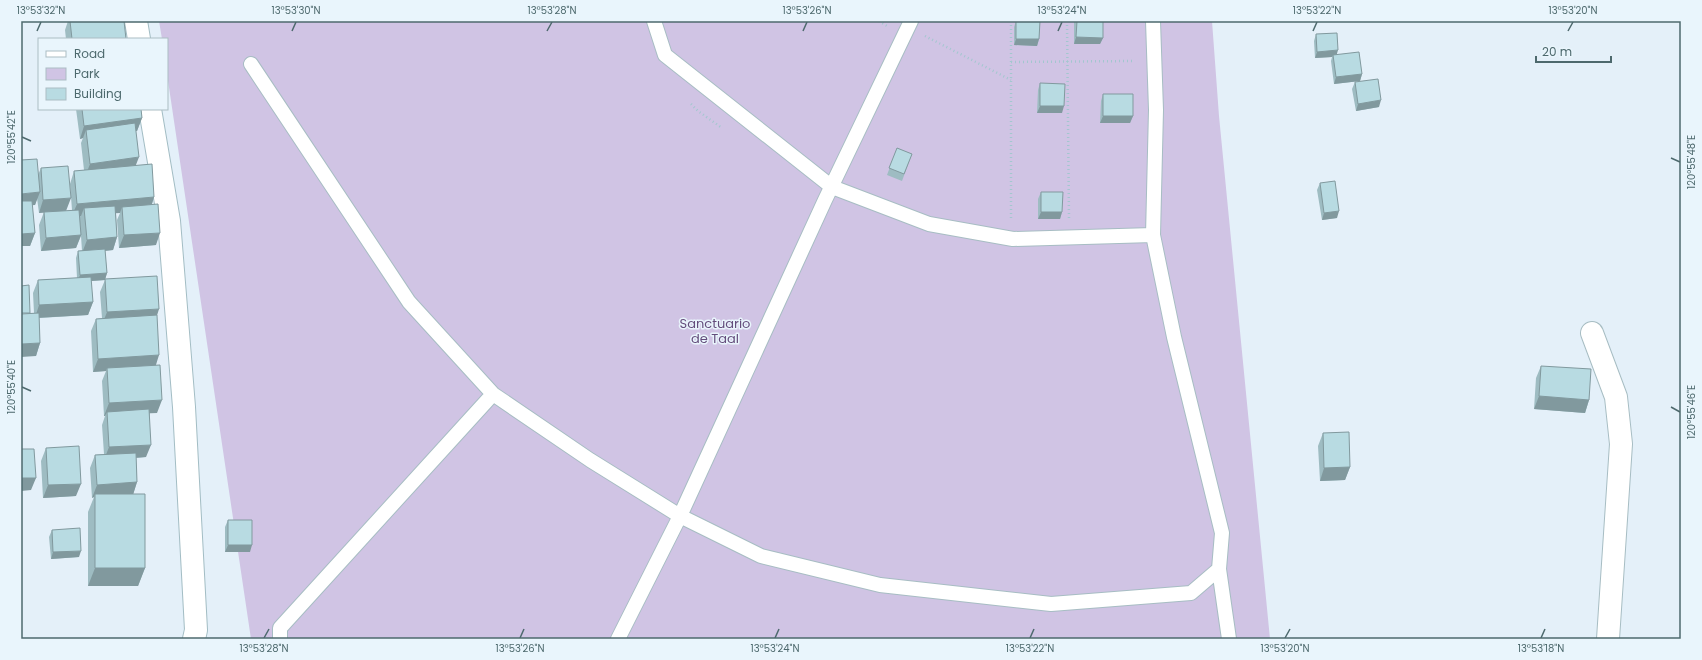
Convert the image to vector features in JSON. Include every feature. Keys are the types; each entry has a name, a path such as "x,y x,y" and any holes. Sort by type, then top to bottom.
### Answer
{"street":[{"path":"136,21 139,38"},
{"path":"150,110 169,222 184,414 196,630 194,639"},
{"path":"1592,333 1616,397 1621,444 1608,639"}],"lane":[{"path":"654,21 665,55 832,187 929,224 1013,239 1152,235"},
{"path":"1153,21 1156,110 1152,235 1174,337 1222,533 1219,569 1229,639"},
{"path":"618,639 680,516 832,187 901,25"},
{"path":"251,64 409,302 493,394 590,460 680,516 761,556 880,585 1051,604 1190,593 1219,569"},
{"path":"280,639 280,628 493,394"}],"path":[{"path":"879,21 886,24 901,25"},
{"path":"1011,21 1011,220"},
{"path":"1067,21 1069,223"},
{"path":"922,35 1011,80"},
{"path":"1134,53 1135,69"},
{"path":"1011,62 1134,61"},
{"path":"689,101 698,111 729,132"},
{"path":"1005,220 1018,221"}],"green space":[{"name":"Sanctuario de Taal","path":"159,21 1212,21 1219,116 1270,639 251,639 168,81 168,38 162,38"}],"building":[{"path":"70,21 124,21 126,38 72,38"},
{"path":"1016,21 1040,21 1039,39 1016,39"},
{"path":"1077,21 1103,21 1103,38 1076,37"},
{"path":"1337,33 1338,50 1317,52 1316,34"},
{"path":"1359,52 1362,74 1336,77 1333,55"},
{"path":"1378,79 1381,100 1358,104 1355,82"},
{"path":"1040,83 1065,84 1064,106 1040,106"},
{"path":"1103,94 1133,94 1133,116 1103,116"},
{"path":"82,110 141,110 142,118 84,126"},
{"path":"135,123 139,157 90,164 86,130"},
{"path":"897,148 912,154 904,174 889,168"},
{"path":"37,159 40,192 21,194 21,160"},
{"path":"152,164 154,197 77,204 74,171"},
{"path":"68,166 71,198 43,200 41,168"},
{"path":"1335,181 1339,211 1324,213 1320,183"},
{"path":"1041,192 1063,192 1062,212 1041,212"},
{"path":"21,201 32,201 35,233 21,234"},
{"path":"158,204 160,233 124,235 122,207"},
{"path":"115,206 117,237 87,240 84,208"},
{"path":"79,210 81,235 46,238 44,212"},
{"path":"105,249 107,273 80,275 78,251"},
{"path":"157,276 159,309 107,312 105,279"},
{"path":"91,277 93,302 39,305 38,280"},
{"path":"29,285 30,313 21,313 21,286"},
{"path":"39,313 40,343 21,344 21,314"},
{"path":"157,315 159,355 98,359 96,319"},
{"path":"160,365 162,400 109,403 107,368"},
{"path":"1541,366 1591,369 1589,400 1539,396"},
{"path":"149,409 151,445 109,447 107,412"},
{"path":"1349,432 1350,467 1324,468 1323,433"},
{"path":"79,446 81,484 48,485 46,448"},
{"path":"21,449 34,449 36,478 21,478"},
{"path":"136,453 137,482 97,485 95,455"},
{"path":"95,494 145,494 145,568 95,568"},
{"path":"228,520 252,520 252,545 228,545"},
{"path":"80,528 81,551 53,552 52,530"}]}
